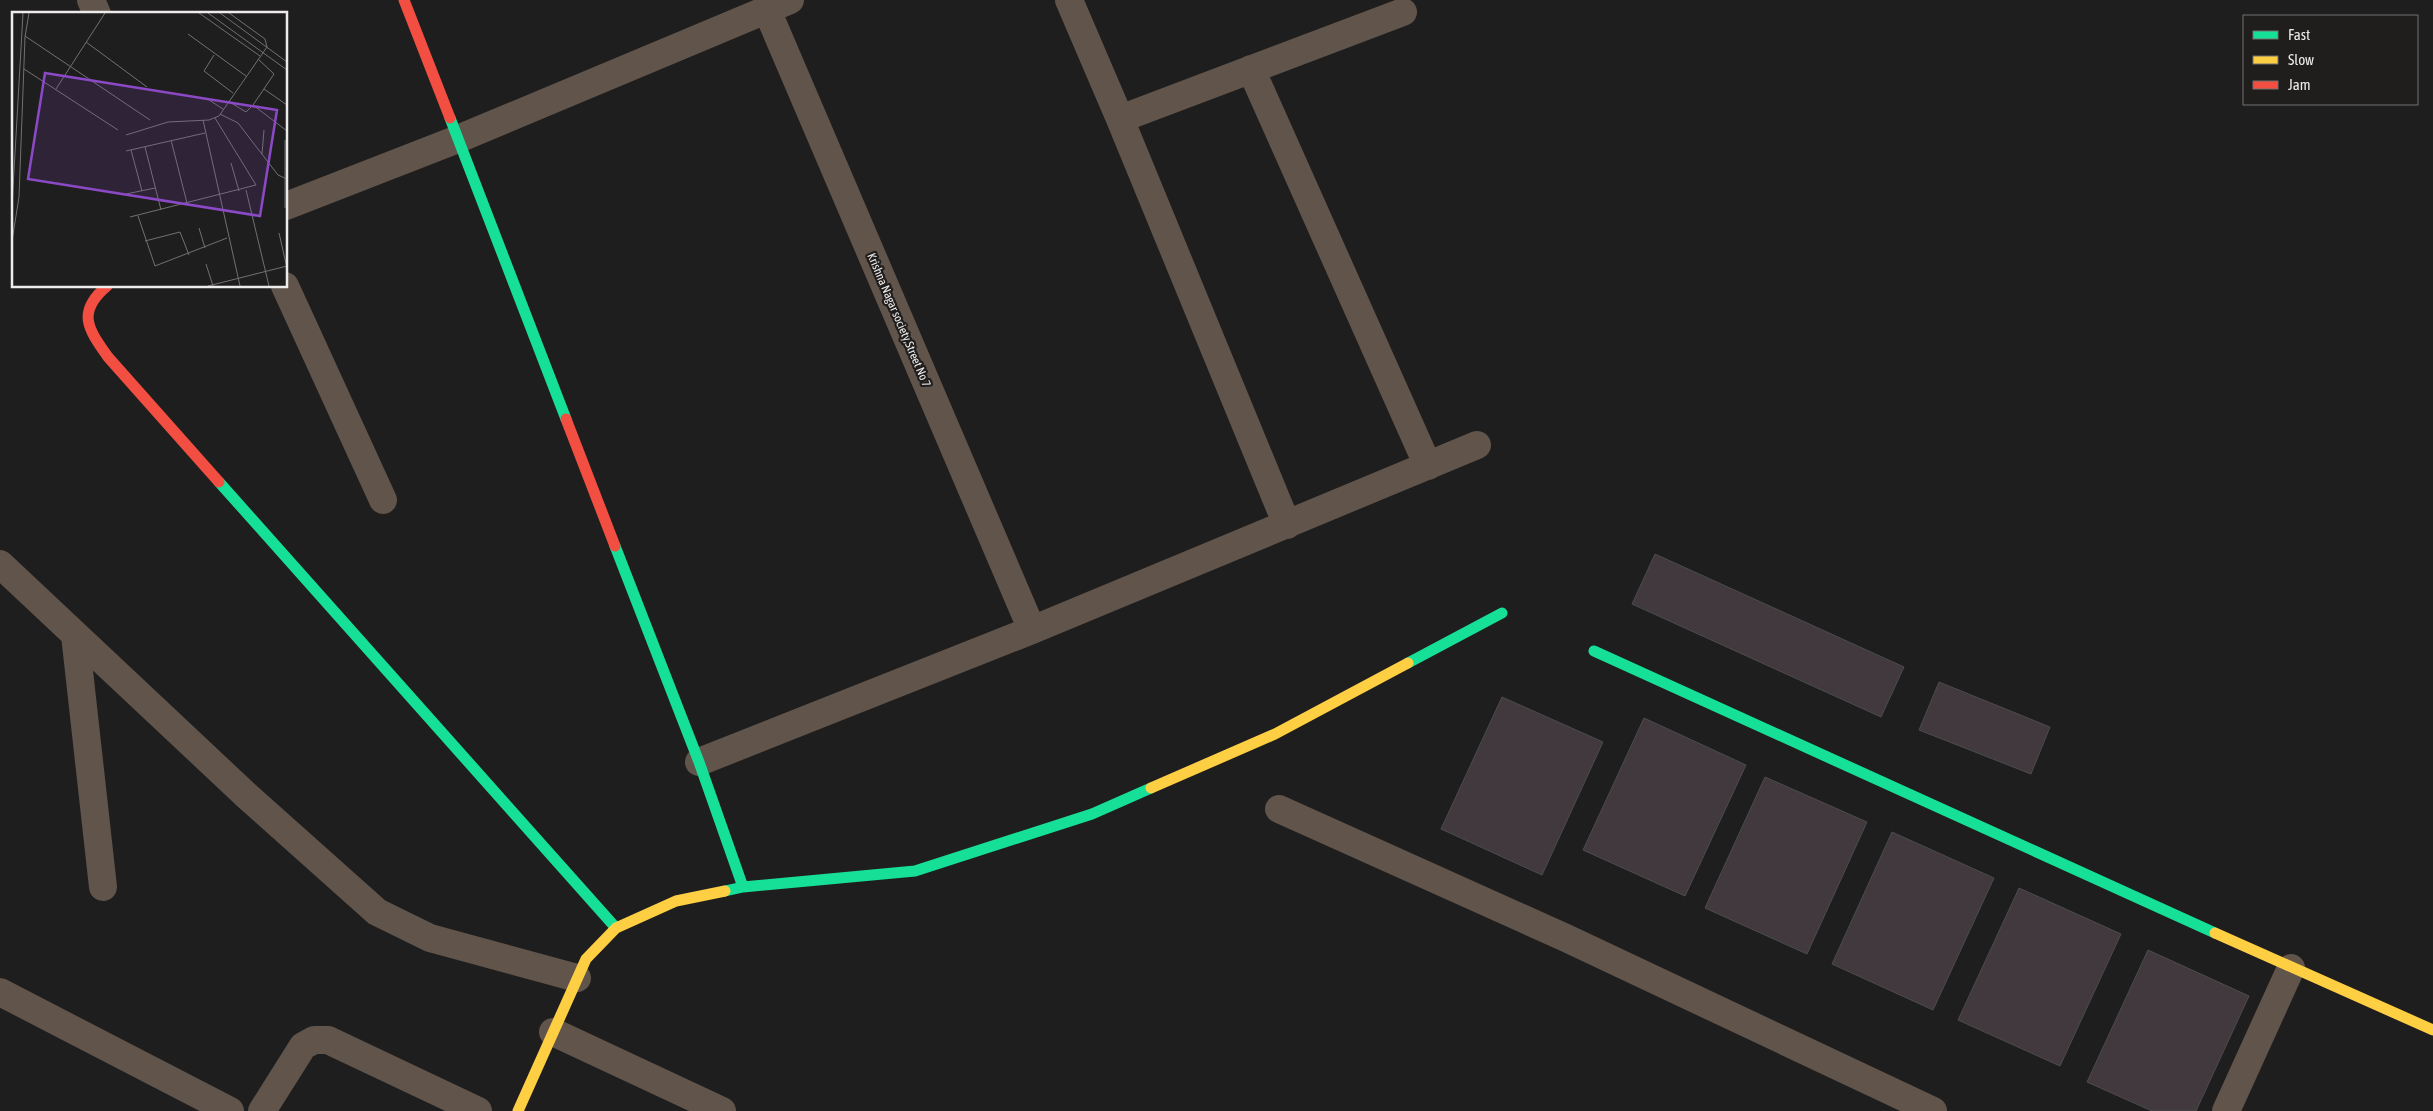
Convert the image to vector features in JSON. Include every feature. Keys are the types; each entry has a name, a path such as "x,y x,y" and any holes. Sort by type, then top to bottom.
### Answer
{"street":[{"path":"91,0 96,12"},
{"path":"404,0 700,762 743,887"},
{"path":"1069,0 1287,525"},
{"path":"288,205 458,139 778,5"},
{"name":"Krishna Nagar society,Street No 7","path":"778,5 1032,630"},
{"path":"1120,119 1404,12"},
{"path":"1251,69 1428,466"},
{"path":"104,288 95,294 87,307 89,330 108,357 616,928"},
{"path":"286,288 383,500"},
{"path":"700,762 1032,630 1478,446"},
{"path":"0,564 246,796 377,912 430,938 577,978"},
{"path":"518,1111 586,959 616,928 676,901 743,887 915,871 1092,814 1275,734 1502,613"},
{"path":"76,635 103,887"},
{"path":"1594,651 2291,968 2433,1030"},
{"path":"1279,808 1566,938 1933,1111"},
{"path":"2226,1111 2291,968"},
{"path":"0,992 230,1111"},
{"path":"553,1032 722,1111"},
{"path":"262,1111 303,1046 314,1040 328,1040 478,1111"}],"building":[{"path":"1655,554 1904,667 1881,717 1632,604"},
{"path":"1939,682 2050,727 2031,774 1919,730"},
{"path":"1502,697 1603,742 1542,875 1441,829"},
{"path":"1644,718 1746,765 1685,896 1583,850"},
{"path":"1765,777 1867,822 1807,954 1705,908"},
{"path":"1892,832 1994,878 1933,1010 1832,964"},
{"path":"2019,888 2121,934 2060,1066 1958,1020"},
{"path":"2148,950 2249,996 2196,1111 2152,1111 2087,1082"}],"traffic: fast":[{"path":"450,118 566,419"},
{"path":"219,482 616,928"},
{"path":"615,546 699,762 743,887"},
{"path":"1408,663 1502,613"},
{"path":"1594,651 2215,933"},
{"path":"725,891 743,887 915,871 1092,814 1151,788"}],"traffic: slow":[{"path":"1151,788 1275,734 1408,663"},
{"path":"518,1111 586,959 616,928 676,901 725,891"},
{"path":"2215,933 2433,1030"}],"traffic: jam":[{"path":"404,0 450,118"},
{"path":"105,288 97,295 88,313 88,321 95,338 108,357 219,482"},
{"path":"566,419 615,546"}]}
